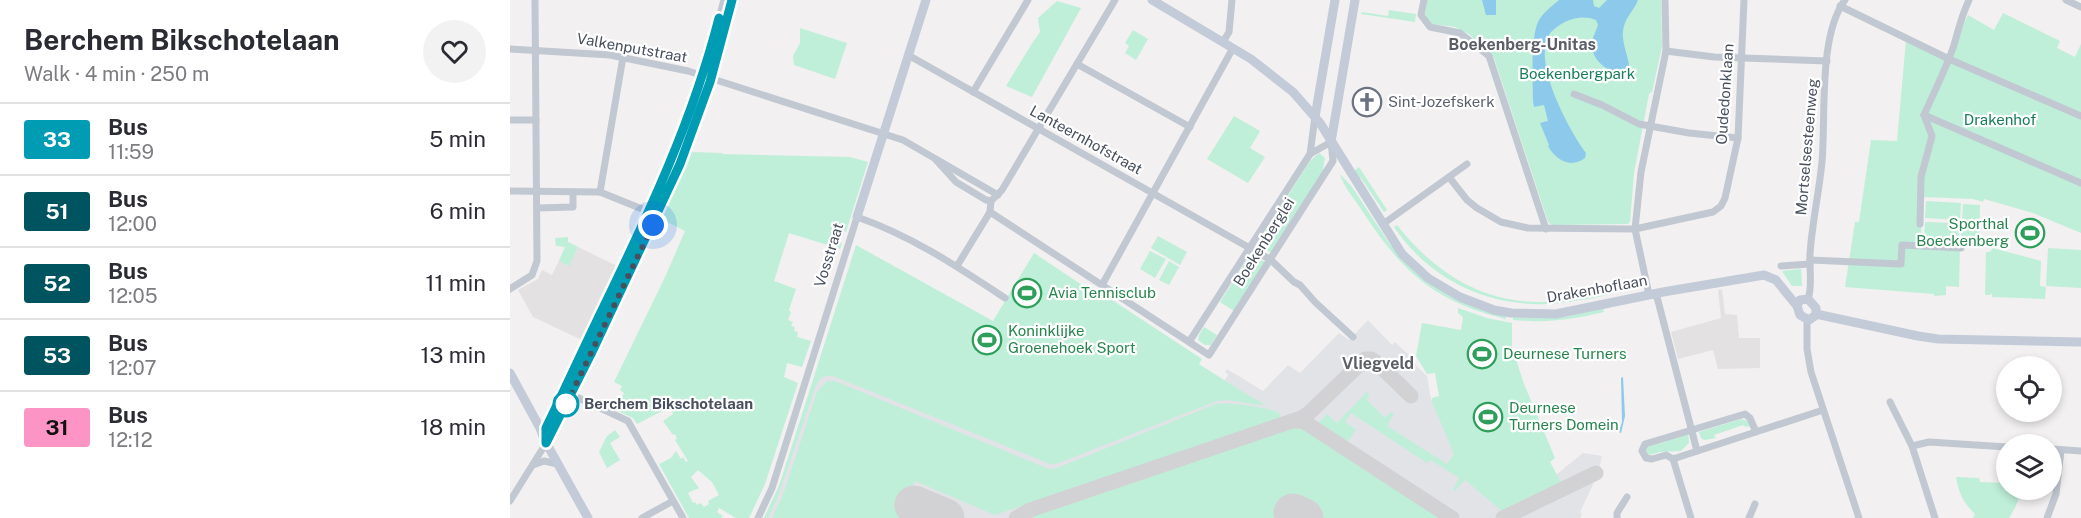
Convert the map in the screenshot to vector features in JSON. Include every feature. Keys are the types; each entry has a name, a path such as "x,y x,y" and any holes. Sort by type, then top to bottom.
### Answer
{"street":[{"path":"510,289 532,276 536,268 535,0"},
{"path":"545,441 546,428 649,212 707,77 724,0"},
{"path":"510,501 513,491 533,465 571,394 657,216 687,148 732,0"},
{"name":"Vosstraat","path":"758,518 772,488 926,0"},
{"path":"973,92 1028,0"},
{"path":"957,266 990,212 991,201 998,195 1039,129 1115,0"},
{"name":"Drakenhoflaan","path":"1152,0 1275,76 1300,99 1315,117 1383,224 1406,250 1448,285 1478,299 1497,305 1526,309 1559,308 1767,269 1781,277 1792,294 1802,302"},
{"path":"1223,42 1229,32 1232,0"},
{"name":"Boekenberglei","path":"1335,0 1310,154 1190,342 1209,355 1333,161 1331,142 1355,0"},
{"path":"1424,0 1421,15 1430,27 1460,33 1489,56 1546,229"},
{"path":"1665,0 1666,51 1641,172 1635,229 1650,292 1657,297 1697,451"},
{"name":"Oudedonklaan","path":"1635,229 1709,214 1718,210 1725,198 1738,138 1744,0"},
{"path":"1920,224 1921,177 1932,136 1924,116 1949,59 1959,21 1969,0"},
{"path":"2066,0 2081,7"},
{"path":"1843,3 1949,59 2081,116"},
{"name":"Mortselsesteenweg","path":"1802,302 1810,290 1810,262 1822,162 1827,61 1831,29 1843,3"},
{"path":"1102,285 1233,48"},
{"name":"Valkenputstraat","path":"510,49 623,57 707,77 903,140 998,195"},
{"path":"1666,51 1742,58 1827,61"},
{"path":"1326,54 1345,59"},
{"name":"Lanteernhofstraat","path":"908,55 1251,247 1271,260 1300,285 1315,302 1353,336"},
{"path":"600,192 623,57"},
{"path":"1077,63 1190,127"},
{"path":"1574,94 1602,105 1631,121 1689,134 1738,138"},
{"path":"1924,116 2081,183"},
{"path":"510,120 536,120"},
{"name":"Boekenberglei","path":"1310,154 1331,142"},
{"path":"934,158 956,182 991,201"},
{"path":"1383,224 1467,164"},
{"path":"1449,177 1467,200 1488,215 1514,226 1546,229 1635,229"},
{"path":"510,192 600,192 657,216"},
{"path":"537,207 573,207 573,192"},
{"path":"990,212 1190,342"},
{"path":"857,217 889,229 957,266 1005,298"},
{"path":"1781,266 1810,262 1901,264 1902,245 1961,248"},
{"path":"1807,320 1800,315 1802,302 1814,304 1816,314"},
{"path":"1807,320 1816,314"},
{"path":"1816,314 1938,339 2081,342"},
{"path":"1807,320 1809,364 1859,518"},
{"path":"510,373 588,518"},
{"path":"510,384 536,430 545,441"},
{"path":"564,390 628,421 683,518"},
{"path":"1890,402 1912,446 1935,518"},
{"path":"1756,432 1750,418 1745,414 1643,446 1642,451 1646,458 1652,459 1664,455 1673,459 1697,451 1756,432 1823,410"},
{"path":"534,416 547,417 554,411"},
{"path":"1912,446 1929,442 1996,446"},
{"path":"2062,450 2081,451"},
{"path":"1673,459 1691,518"},
{"path":"533,465 544,461 558,464"},
{"path":"1617,518 1617,513 1627,497"},
{"path":"2047,518 2054,500"},
{"path":"642,518 673,501"},
{"path":"1749,518 1755,504"}],"shaded area":[{"path":"568,242 617,266 582,340 533,317 518,290 538,279 542,270 552,275"},
{"path":"1722,289 1725,314 1737,315 1739,338 1760,338 1760,368 1718,369 1713,350 1678,359 1671,332 1721,318 1718,290"},
{"path":"1368,320 1392,345 1395,342 1412,358 1410,360 1427,376 1431,399 1446,431 1557,474 1583,453 1602,456 1598,474 1580,512 1582,514 1580,518 764,518 779,486 820,369 1109,443 1237,390 1224,381 1228,375 1225,372 1227,369 1263,391 1288,365 1300,373 1339,333 1349,340"}],"green space":[{"name":"Boekenbergpark","path":"1427,0 1661,0 1662,47 1652,92 1649,94 1634,173 1628,224 1552,225 1548,222 1494,58 1469,34 1455,27 1432,24 1425,14"},
{"path":"1057,1 1081,8 1032,97 1006,86 1040,32 1038,18"},
{"path":"1389,10 1416,14 1415,22 1361,14 1362,12 1388,16"},
{"name":"Drakenhof","path":"2003,13 2060,41 2057,48 2075,57 2081,44 2081,233 2033,213 1984,199 1983,202 1973,199 1922,197 1921,244 1960,248 1959,287 1946,286 1946,295 1934,296 1934,294 1845,287 1855,222 1859,222 1871,140 1897,141 1906,40 1947,59 1968,15 1994,30"},
{"path":"800,28 847,43 835,79 794,65 793,56 800,43"},
{"path":"1133,30 1148,39 1136,60 1125,53 1129,46 1125,43"},
{"path":"1234,116 1260,131 1250,148 1265,157 1248,183 1207,159"},
{"path":"691,152 850,157 868,162 846,232 836,229 837,241 842,243 840,249 789,233 774,281 796,289 788,320 793,322 791,326 795,327 794,331 798,332 797,337 811,341 802,367 787,363 784,377 798,383 765,484 749,518 736,518 719,508 717,512 723,516 721,518 689,518 659,464 671,458 676,451 681,459 683,457 686,462 688,461 675,440 677,439 675,434 673,435 663,421 673,414 670,407 637,424 633,418 616,410 624,393 620,390 622,386 614,382 685,231 661,219","holes":["698,470 712,482 719,495 708,501 709,504 704,507 701,503 697,505 693,503 688,493 699,488 691,477"]},
{"path":"1319,153 1325,158 1324,170 1271,253 1257,244 1310,161"},
{"path":"1359,167 1387,210 1384,212 1361,178 1359,179 1355,170"},
{"path":"1340,174 1352,187 1389,243 1414,271 1506,316 1506,319 1459,304 1422,282 1392,252 1377,233"},
{"path":"1926,201 1961,203 1960,220 1925,218"},
{"path":"1963,204 1980,205 1979,240 1961,239"},
{"path":"1925,222 1960,223 1959,240 1924,239"},
{"path":"1397,225 1429,259 1467,285 1487,293 1533,302 1565,300 1605,290 1620,289 1601,296 1553,304 1526,304 1501,300 1452,281 1431,267 1411,249 1394,227"},
{"path":"1158,236 1187,252 1180,265 1151,248"},
{"path":"568,237 568,242 578,247 569,266 559,261 565,247 556,246 555,238"},
{"name":"Koninklijke Groenehoek Sport","path":"856,245 993,321 1034,253 1097,295 1100,292 1202,359 1199,364 1267,406 1227,400 1217,401 1056,464 1050,464 833,376 827,376 817,383 777,499 768,518 764,518 779,486"},
{"path":"1993,248 2041,261 2040,286 2046,287 2045,299 1992,297 1992,293 1985,295 1986,252 1990,252"},
{"path":"2048,248 2081,250 2081,288 2046,286"},
{"path":"1150,251 1166,259 1155,278 1140,269"},
{"path":"1251,253 1265,262 1234,311 1220,302"},
{"path":"1169,261 1179,267 1169,285 1159,280"},
{"path":"1801,269 1802,286 1792,286 1782,271"},
{"name":"Deurnese Turners Domein","path":"1458,308 1487,318 1512,323 1512,347 1524,384 1555,458 1550,462 1562,484 1503,512 1465,480 1455,491 1453,490 1459,478 1431,460 1427,463 1351,413 1345,422 1356,429 1347,443 1317,424 1327,414 1337,423 1367,392 1370,395 1366,399 1385,418 1391,412 1394,413 1387,426 1447,464 1454,454 1432,402 1432,398 1439,396 1435,373 1427,374 1416,356 1422,323 1461,330 1463,317 1458,313"},
{"path":"1603,308 1604,312 1569,319 1513,320 1513,317 1566,317"},
{"path":"1204,327 1217,335 1211,345 1205,345 1198,340"},
{"path":"827,381 835,381 1049,469 1057,468 1216,404 1239,404 1264,408 1278,412 1281,417 995,515 915,481 899,518 772,518 783,495 817,392"},
{"path":"1741,419 1748,421 1751,426 1743,425 1714,435 1716,438 1704,440 1701,438 1699,432"},
{"path":"1290,428 1308,432 1444,518 1029,518 1033,515"},
{"path":"615,430 620,437 610,443 620,460 607,468 599,452 607,436"},
{"path":"1688,434 1689,443 1681,451 1649,455 1645,452 1647,447"},
{"path":"1956,477 1979,478 1980,482 1996,483 1996,500 2018,500 2009,518 1973,518 1975,514 1967,506"}],"water":[{"path":"1482,0 1496,0 1496,15 1486,15"},
{"path":"1559,0 1593,0 1594,6 1599,8 1607,0 1638,0 1625,23 1623,32 1629,63 1627,77 1609,70 1595,57 1592,44 1598,25 1596,20 1577,18 1569,20 1555,28 1548,37 1545,49 1549,80 1563,114 1586,153 1585,158 1574,163 1559,159 1551,151 1540,123 1548,121 1544,105 1534,107 1533,101 1536,27 1543,14"},
{"path":"1623,377 1625,416 1621,433 1619,432 1622,422 1621,378"}],"taxiway":[{"path":"1016,518 1030,510 1301,418 1365,359 1376,362 1411,396"},
{"path":"1293,421 1306,423 1452,518"},
{"path":"1503,518 1596,473"}],"runway":[{"path":"914,505 945,518"},
{"path":"1293,513 1304,518"}],"bus line":[{"name":"33","path":"719,18 703,75 678,144 647,216 546,428 546,443 591,354 680,164 710,82 732,0"}],"place":[{"name":"Sint-Jozefskerk","path":"1367,102"},
{"name":"Sporthal Boeckenberg","path":"2030,233"},
{"name":"Avia Tennisclub","path":"1027,293"},
{"name":"Koninklijke Groenehoek Sport","path":"987,340"},
{"name":"Deurnese Turners","path":"1482,354"},
{"name":"Berchem Bikschotelaan","path":"566,404"},
{"name":"Deurnese Turners Domein","path":"1488,417"}],"district":[{"name":"Boekenberg-Unitas","path":"1522,44"},
{"name":"Vliegveld","path":"1378,363"}],"route":[{"path":"566,404 562,413 653,225"}]}
